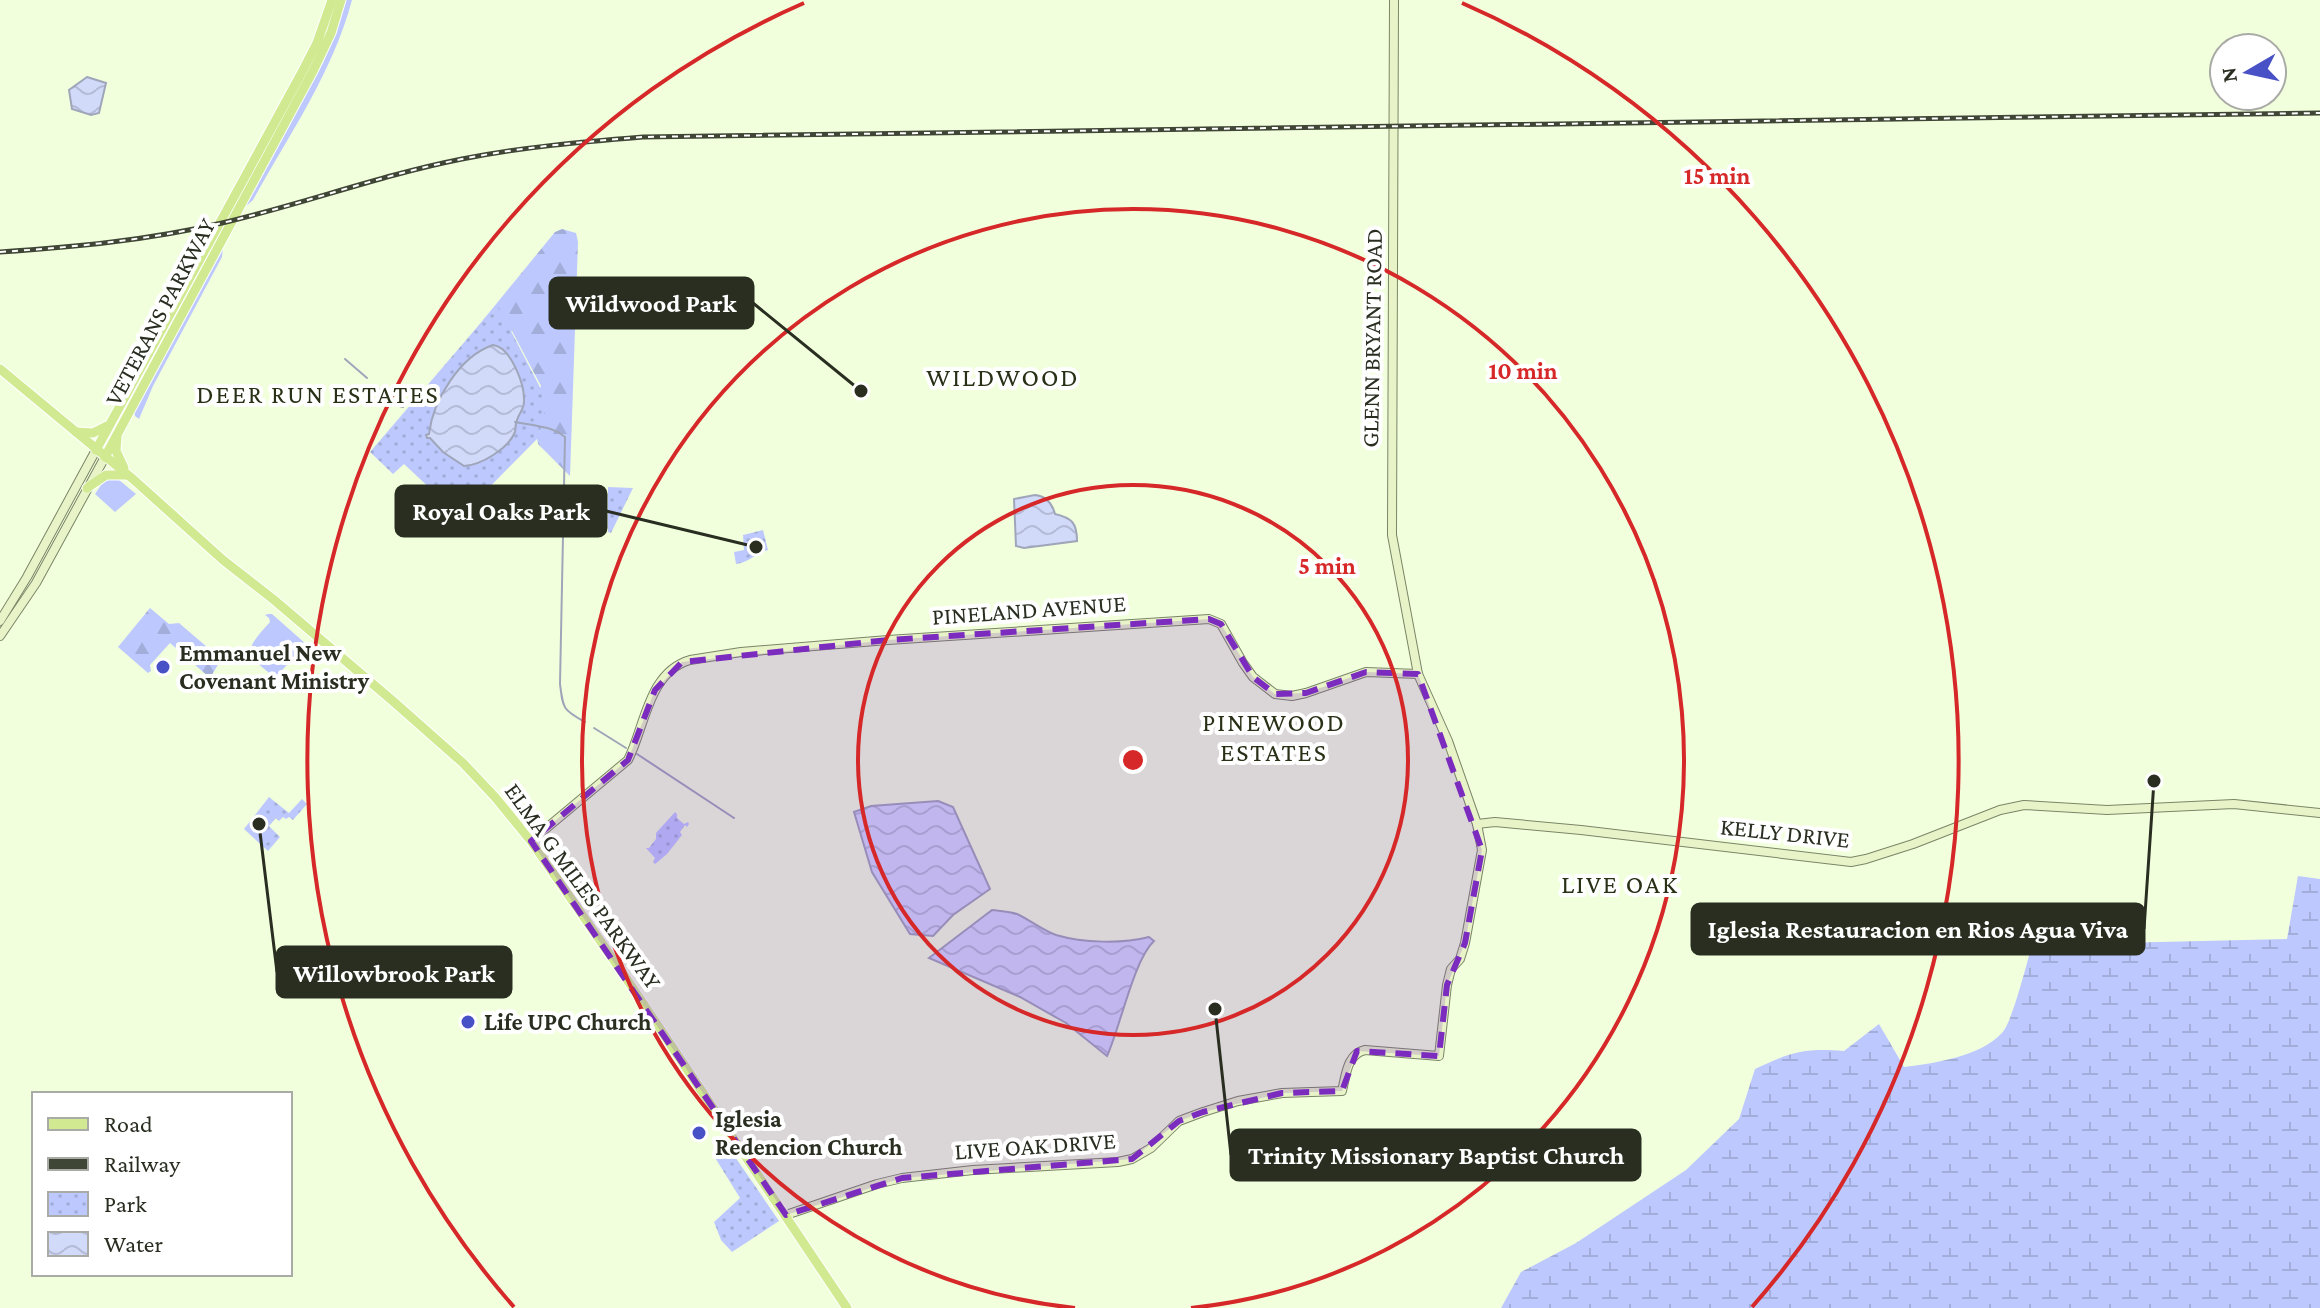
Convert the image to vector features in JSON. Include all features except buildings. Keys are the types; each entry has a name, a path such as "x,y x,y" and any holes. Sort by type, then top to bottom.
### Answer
{"main road":[{"name":"VETERANS PARKWAY","path":"100,453 110,424 317,43 332,0"},
{"name":"VETERANS PARKWAY","path":"100,453 118,432 313,71 331,33 341,0"},
{"name":"ELMA G MILES PARKWAY","path":"0,369 463,763 495,797 531,841 847,1308"},
{"path":"74,432 93,433 110,424"},
{"path":"87,488 106,475 127,475 116,451 118,432"}],"street":[{"name":"GLENN BRYANT ROAD","path":"1394,0 1392,535 1418,674"},
{"name":"VETERANS PARKWAY","path":"0,636 36,583 87,488 100,453"},
{"name":"VETERANS PARKWAY","path":"0,621 100,453"},
{"name":"PINELAND AVENUE","path":"531,841 628,760 655,690 673,669 690,660 741,652 864,642 1209,619 1221,624 1253,677 1275,694 1292,696 1306,693 1366,672 1418,674"},
{"path":"1418,674 1448,741 1477,824"},
{"name":"KELLY DRIVE","path":"1477,824 1524,824 1851,862 1913,844 2016,806 2107,810 2234,804 2320,813"},
{"name":"LIVE OAK DRIVE","path":"786,1215 902,1178 1132,1159 1151,1148 1179,1121 1203,1112 1238,1101 1282,1093 1342,1091 1351,1058 1357,1051 1439,1056 1447,985 1451,969 1460,959 1465,943 1481,863 1477,824"}],"highlighted area":[{"path":"1209,619 1221,624 1253,677 1275,694 1306,693 1366,672 1418,674 1482,850 1465,943 1447,985 1439,1056 1357,1051 1342,1091 1282,1093 1203,1112 1179,1121 1132,1159 902,1178 786,1215 531,841 628,760 655,690 682,662 888,640"}],"green space":[{"path":"346,0 352,0 344,27 322,78 253,200 244,208 323,63"},
{"path":"562,229 576,233 578,242 570,476 538,444 537,438 493,483 541,386 512,331 470,336 555,232"},
{"path":"223,246 222,257 153,386 139,419 134,412"},
{"path":"497,304 544,395 545,408 539,437 451,526 427,504 435,493 404,464 393,474 370,452"},
{"path":"119,480 136,494 115,512 95,494 103,482"},
{"path":"608,487 633,488 611,533 608,532"},
{"path":"763,530 768,550 736,564 734,552 744,550 743,535"},
{"path":"150,608 169,624 179,623 214,653 219,649 224,651 210,678 170,643 150,665 151,671 148,673 118,647"},
{"path":"272,614 306,644 275,678 250,657 254,642 270,622 265,615"},
{"path":"269,797 289,813 302,799 307,804 293,820 283,817 279,821 276,818 269,826 280,837 268,851 244,829"},
{"path":"675,812 684,824 689,824 687,827 685,825 680,832 682,835 667,854 655,864 655,858 646,848"},
{"path":"2298,876 2320,879 2320,1308 1501,1308 1521,1272 1576,1243 1686,1170 1739,1119 1755,1069 1798,1052 1844,1051 1879,1024 1904,1067 1969,1053 1992,1041 2006,1027 2032,945 2287,939"},
{"path":"729,1148 779,1221 732,1252 721,1240 714,1222 740,1198 714,1156"}],"water":[{"path":"87,77 106,83 99,113 91,115 72,109 69,90"},
{"path":"493,345 506,352 516,368 524,404 515,432 506,444 486,459 464,466 443,452 426,435 450,381 470,359"},
{"path":"1035,495 1048,501 1055,514 1072,522 1077,541 1024,548 1016,546 1014,499"},
{"path":"938,801 953,807 990,889 953,915 933,936 910,934 872,872 854,812 871,806"},
{"path":"992,910 1017,914 1051,933 1067,938 1115,942 1149,937 1154,941 1140,963 1107,1056 1066,1023 1020,997 929,958"}],"waterway":[{"path":"345,359 367,378"},
{"path":"375,385 393,404 403,407"},
{"path":"515,422 548,428 565,437 560,684 565,708 585,722"},
{"path":"594,728 626,748"},
{"path":"637,754 734,818"}],"railway":[{"path":"0,252 167,234 222,223 462,159 530,148 643,137 2320,113"}],"place":[{"name":"Wildwood Park","path":"861,391"},
{"name":"Royal Oaks Park","path":"756,547"},
{"name":"Emmanuel New Covenant Ministry","path":"163,667"},
{"name":"Iglesia Restauracion en Rios Agua Viva","path":"2154,781"},
{"name":"Willowbrook Park","path":"259,824"},
{"name":"Trinity Missionary Baptist Church","path":"1215,1009"},
{"name":"Life UPC Church","path":"468,1022"},
{"name":"Iglesia Redencion Church","path":"699,1133"}],"district":[{"name":"WILDWOOD","path":"1003,377"},
{"name":"DEER RUN ESTATES","path":"318,394"},
{"name":"PINEWOOD ESTATES","path":"1274,737"},
{"name":"LIVE OAK","path":"1620,884"}]}
